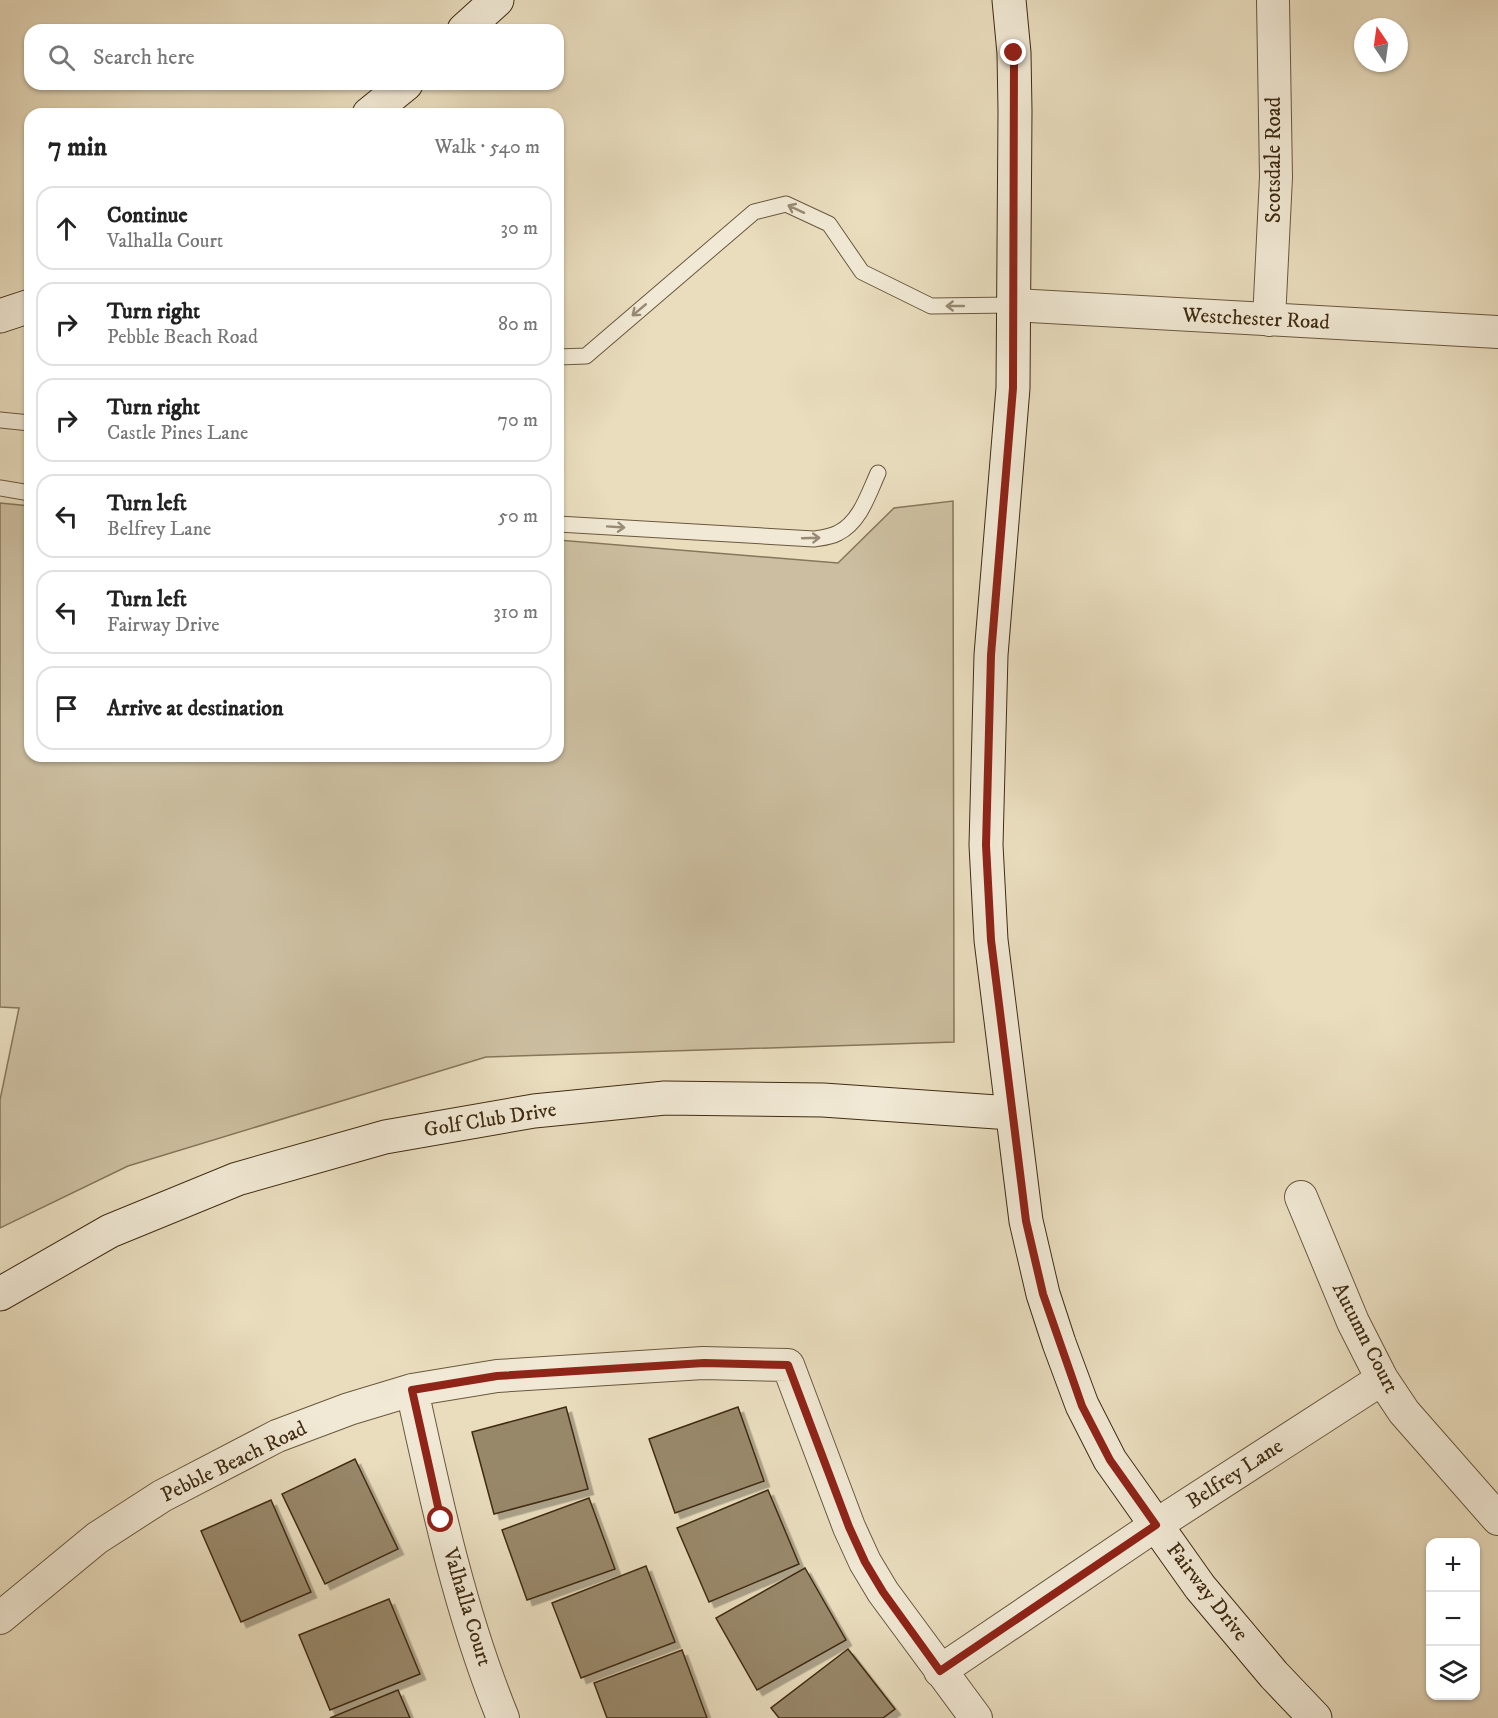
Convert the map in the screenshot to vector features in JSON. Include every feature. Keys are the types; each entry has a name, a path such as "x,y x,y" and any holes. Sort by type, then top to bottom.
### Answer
{"street":[{"path":"471,24 497,0"},
{"name":"Fairway Drive","path":"1009,0 1014,53 1013,388 991,655 986,845 991,940 1026,1221 1043,1294 1059,1343 1082,1406 1110,1460 1200,1587 1274,1675 1315,1718"},
{"name":"Scotsdale Road","path":"1269,320 1276,177 1273,0"},
{"path":"376,108 399,90"},
{"name":"Westchester Road","path":"1014,305 1498,332"},
{"path":"0,316 24,308"},
{"name":"Golf Club Drive","path":"0,1294 110,1231 237,1179 385,1137 534,1111 665,1098 823,1100 1011,1113"},
{"name":"Autumn Court","path":"1300,1197 1353,1322 1382,1379 1404,1412 1498,1520"},
{"name":"Pebble Beach Road","path":"0,1618 97,1538 162,1496 277,1436 349,1409 412,1390 497,1376 704,1363 788,1365 849,1527 865,1562 883,1592 940,1671"},
{"name":"Belfrey Lane","path":"940,1671 1156,1525 1382,1379"},
{"name":"Valhalla Court","path":"412,1390 452,1561 493,1694 503,1718"},
{"path":"940,1671 976,1718"}],"lane":[{"path":"564,357 586,356 754,212 786,204 829,224 862,272 931,306 1014,305"},
{"path":"0,420 24,422"},
{"path":"564,524 814,539 837,534 852,523 878,473"},
{"path":"0,488 24,492"}],"shaded area":[{"path":"953,501 954,1042 486,1057 128,1166 0,1228 0,1100 19,1008 0,1007 0,503 24,505 24,762 564,762 564,540 838,563 894,508"}],"building":[{"path":"566,1407 588,1489 494,1514 472,1432"},
{"path":"738,1407 764,1481 675,1513 649,1439"},
{"path":"355,1459 398,1549 325,1584 282,1494"},
{"path":"768,1490 799,1564 709,1602 677,1528"},
{"path":"589,1498 615,1569 527,1600 502,1530"},
{"path":"271,1500 311,1592 241,1622 201,1531"},
{"path":"646,1566 675,1642 581,1678 552,1603"},
{"path":"805,1568 846,1640 757,1690 716,1618"},
{"path":"389,1599 420,1674 330,1710 299,1635"},
{"path":"848,1649 895,1709 883,1718 779,1718 771,1708"},
{"path":"682,1650 707,1718 607,1718 594,1683"},
{"path":"398,1690 410,1718 330,1718"}],"route":[{"path":"441,1520 412,1390 497,1376 704,1363 788,1365 849,1527 865,1562 883,1592 940,1671 1156,1525 1110,1460 1082,1406 1043,1294 1026,1221 991,940 986,845 991,655 1013,388 1014,53"}]}
